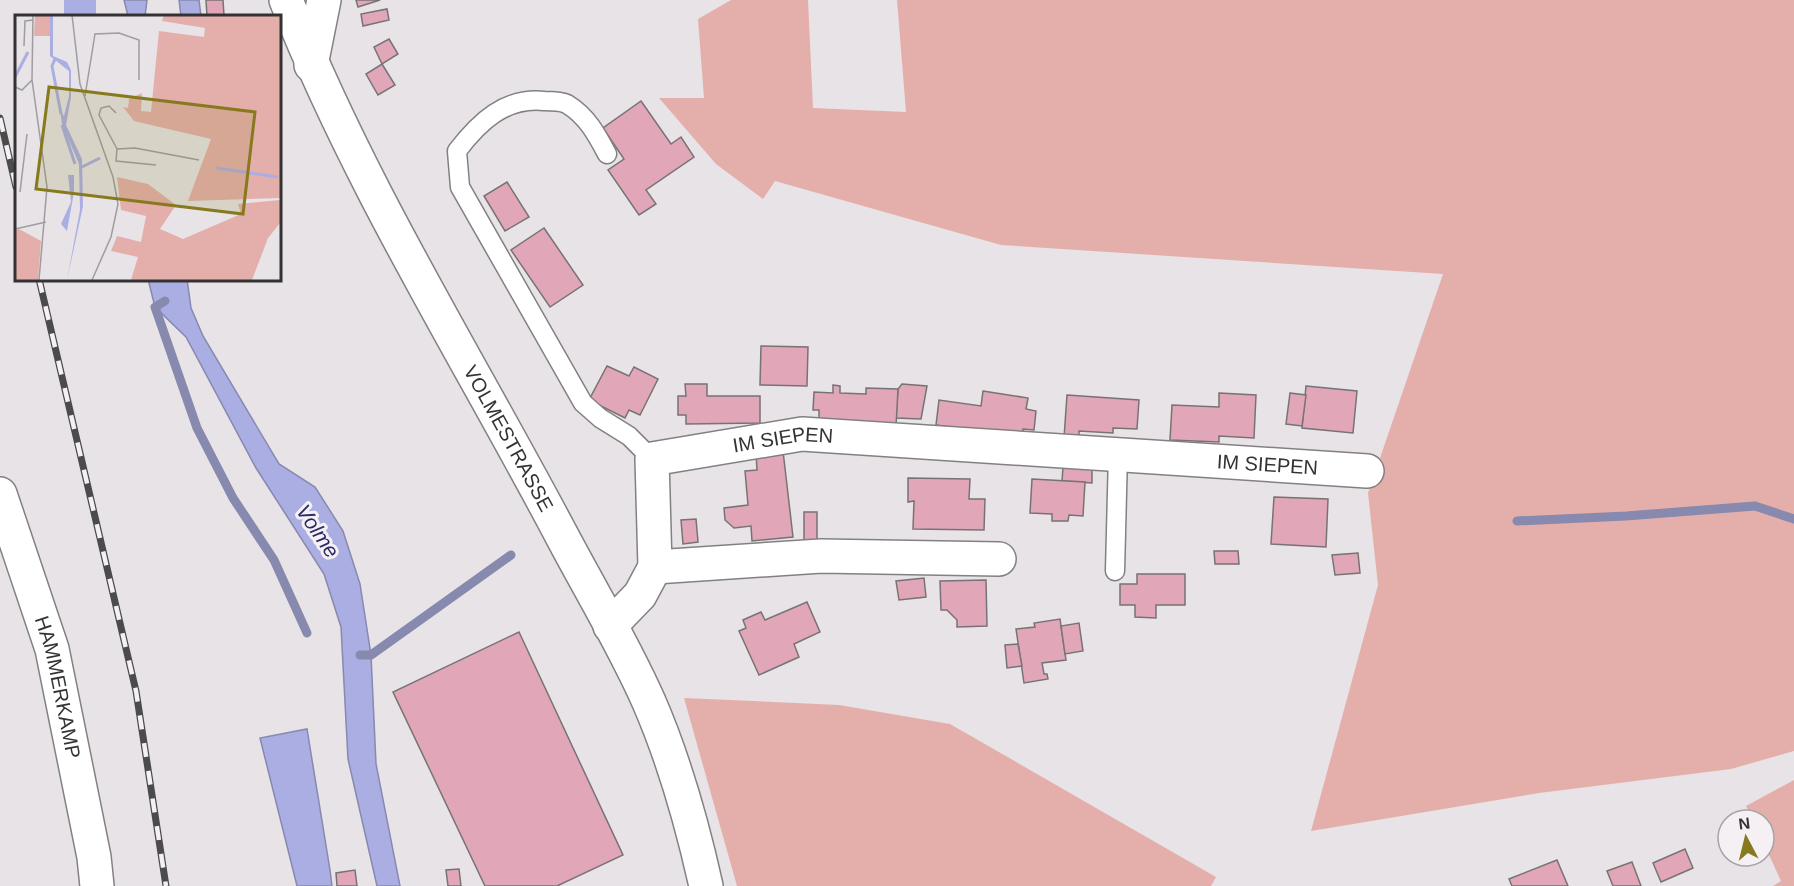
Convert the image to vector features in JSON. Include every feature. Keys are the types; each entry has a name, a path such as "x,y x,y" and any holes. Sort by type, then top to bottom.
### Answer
{"street":[{"name":"VOLMESTRASSE","path":"286,0 311,65 362,171 648,700 671,755 691,819 706,886"},
{"path":"311,65 324,0"},
{"name":"IM SIEPEN","path":"652,459 802,434 1367,471"},
{"path":"610,626 640,595 655,567 652,459"},
{"name":"HAMMERKAMP","path":"0,494 52,649 94,857 97,886"},
{"path":"655,567 821,556 999,559"}],"lane":[{"path":"607,154 591,125 566,103 533,100 496,110 474,129 457,152 460,187 583,403 600,418 629,436 652,459"},
{"path":"1115,571 1118,454"}],"shaded area":[{"path":"731,0 808,0 813,108 906,112 897,0 1794,0 1794,751 1731,769 1539,793 1311,831 1378,585 1368,493 1443,274 1001,245 775,181 763,199 716,164 659,98 704,98 698,19"},
{"path":"684,698 839,705 950,724 1216,877 1211,886 737,886"},
{"path":"1794,780 1794,886 1773,886 1781,881 1775,868 1776,808 1747,808 1746,806"}],"water":[{"path":"124,0 147,0 145,15 128,15"},
{"path":"179,0 199,0 201,15 181,15"},
{"name":"Volme","path":"148,280 187,280 191,308 203,336 279,464 315,487 343,531 360,584 371,655 376,764 400,886 377,886 348,759 341,627 324,574 256,468 186,337 155,307"},
{"path":"307,729 332,886 297,886 260,738"}],"building":[{"path":"206,0 223,0 224,15 207,15"},
{"path":"356,0 380,0 358,7"},
{"path":"387,9 389,20 363,26 361,14"},
{"path":"389,39 398,54 382,64 374,47"},
{"path":"382,64 395,85 378,95 366,74"},
{"path":"641,101 671,144 681,137 694,157 646,190 656,204 639,215 608,170 624,159 603,128"},
{"path":"507,182 529,217 505,231 484,196"},
{"path":"544,228 583,285 550,307 511,250"},
{"path":"761,346 808,347 807,386 760,385"},
{"path":"607,366 629,376 634,367 658,379 640,415 629,410 625,418 589,400"},
{"path":"685,384 707,384 707,396 760,396 760,423 686,424 686,415 678,415 678,396 686,396"},
{"path":"902,384 927,386 921,419 896,418 898,389"},
{"path":"833,385 840,386 840,393 866,394 866,388 898,389 896,427 819,425 819,410 813,410 814,392 833,393"},
{"path":"1306,386 1357,391 1353,433 1302,428"},
{"path":"983,391 1028,398 1026,409 1036,411 1034,430 1023,429 1022,437 936,425 939,400 981,406"},
{"path":"1219,393 1256,395 1254,438 1219,436 1219,442 1170,440 1172,405 1219,407"},
{"path":"1290,393 1306,395 1302,426 1286,424"},
{"path":"1067,395 1139,400 1137,429 1113,428 1113,433 1079,431 1079,438 1064,438"},
{"path":"783,451 793,537 752,541 751,526 734,528 725,520 724,508 748,505 745,471 757,470 756,453"},
{"path":"1063,467 1092,469 1092,483 1062,481"},
{"path":"908,478 970,479 969,499 985,499 984,530 913,529 914,501 908,502"},
{"path":"1032,479 1085,482 1083,516 1069,515 1068,521 1052,521 1052,514 1030,513"},
{"path":"1274,497 1328,499 1326,547 1271,544"},
{"path":"804,512 817,512 817,540 804,540"},
{"path":"696,519 698,542 683,544 681,520"},
{"path":"1214,551 1238,551 1239,564 1215,564"},
{"path":"1358,553 1360,573 1335,575 1332,555"},
{"path":"1137,574 1185,574 1185,605 1156,605 1156,618 1135,617 1135,605 1120,605 1120,584 1137,584"},
{"path":"924,578 926,597 899,600 896,581"},
{"path":"986,580 987,626 957,627 957,620 947,610 941,610 940,581"},
{"path":"807,602 820,632 794,644 799,657 759,675 739,631 746,628 743,620 761,612 765,620"},
{"path":"1060,619 1066,660 1042,663 1044,674 1047,674 1048,679 1024,683 1016,629 1035,627 1034,623"},
{"path":"1079,623 1083,651 1065,654 1061,626"},
{"path":"519,632 623,855 557,886 485,886 393,692"},
{"path":"1018,644 1022,666 1007,668 1005,645"},
{"path":"1685,849 1693,868 1661,882 1653,863"},
{"path":"1557,860 1568,886 1512,886 1509,879"},
{"path":"1632,862 1641,886 1613,886 1607,871"},
{"path":"459,869 461,886 448,886 446,870"},
{"path":"355,870 357,886 337,886 336,873"}],"waterway":[{"path":"80,0 80,15"},
{"path":"165,301 155,307 197,428 233,498 274,560 307,633"},
{"path":"1517,521 1626,516 1755,506 1794,519"},
{"path":"360,655 371,655 511,555"}],"railway":[{"path":"0,118 15,183"},
{"path":"39,280 136,691 166,886"}]}
